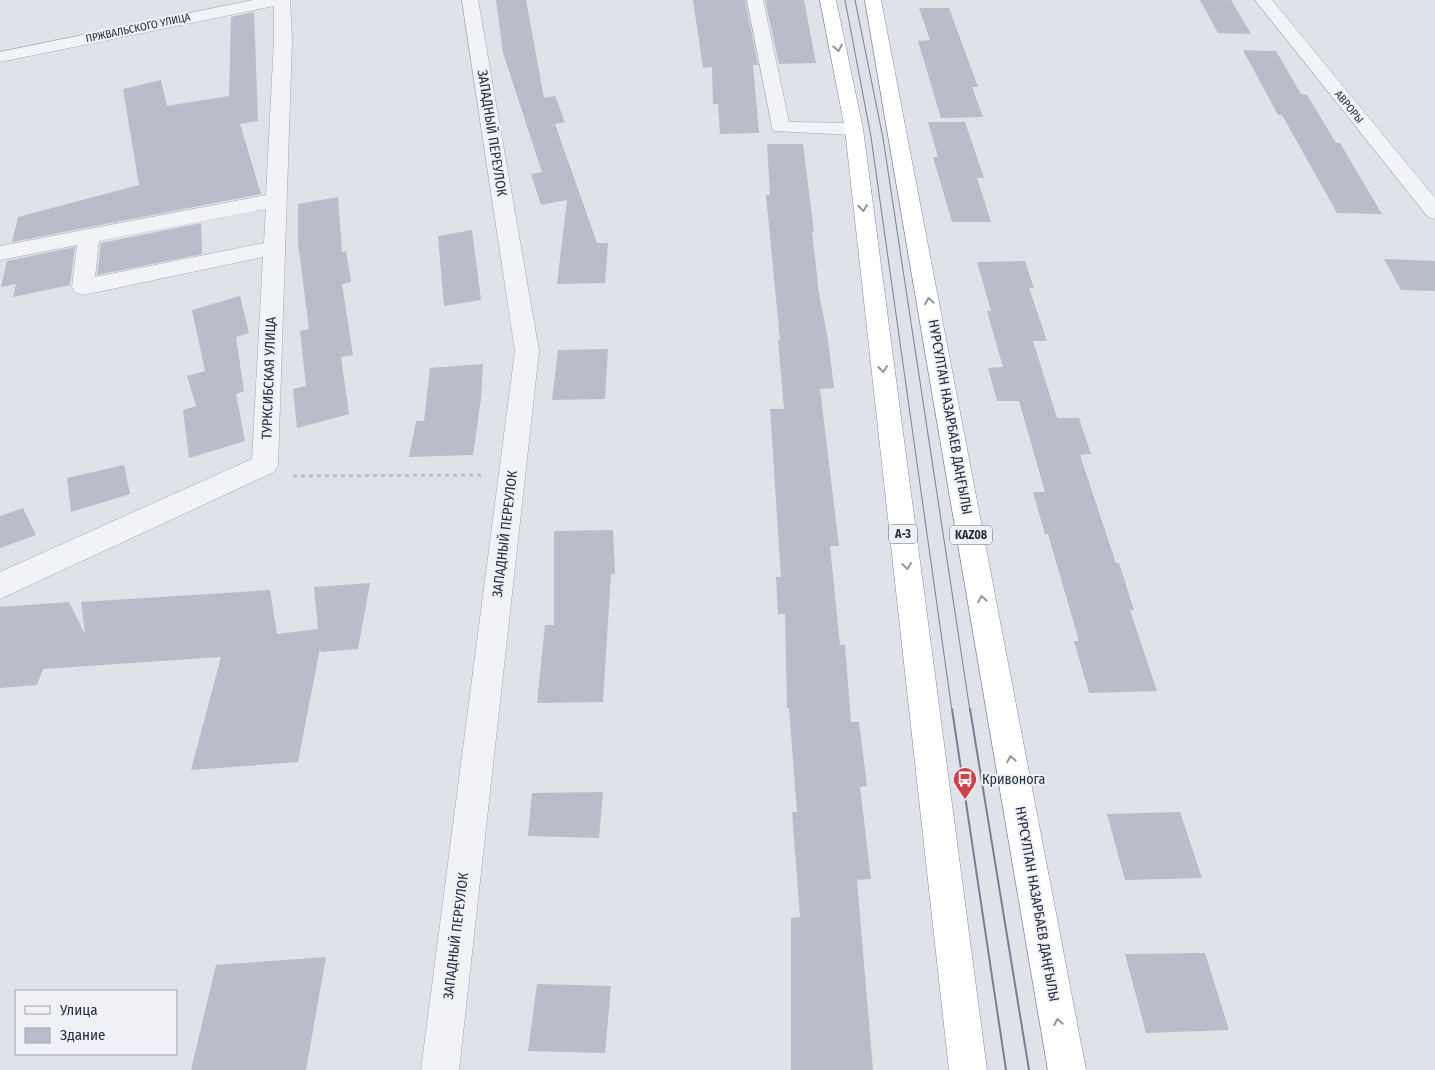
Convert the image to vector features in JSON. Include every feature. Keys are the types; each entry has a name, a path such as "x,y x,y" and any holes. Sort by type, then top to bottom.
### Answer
{"highway":[{"name":"А-3","path":"828,0 854,129 968,1070"},
{"name":"НҰРСҰЛТАН НАЗАРБАЕВ ДАҢҒЫЛЫ","path":"873,0 901,146 1067,1070"}],"street":[{"path":"180,20 182,0"},
{"name":"ПРЖВАЛЬСКОГО УЛИЦА","path":"0,57 277,0"},
{"name":"ТУРКСИБСКАЯ УЛИЦА","path":"265,465 283,40 282,0"},
{"name":"ЗАПАДНЫЙ ПЕРЕУЛОК","path":"440,1070 527,351 470,0"},
{"path":"755,0 782,127 854,129"},
{"name":"АВРОРЫ","path":"1263,0 1435,212"},
{"path":"0,253 276,200"},
{"path":"89,236 83,287 274,248"},
{"path":"0,586 265,465"}],"path":[{"path":"265,465 292,476 372,477 454,474 512,477"}],"building":[{"path":"496,0 526,0 544,98 555,96 565,122 555,124 597,243 608,243 605,283 557,284 567,200 541,205 531,174 542,172 503,53"},
{"path":"693,0 745,0 758,65 753,65 759,133 720,134 718,104 713,104 712,67 703,68"},
{"path":"765,0 804,0 816,63 779,64"},
{"path":"1200,0 1231,0 1251,34 1218,33"},
{"path":"919,8 949,8 978,87 972,87 983,117 941,118 918,41 930,40"},
{"path":"254,12 258,121 240,124 261,194 12,242 18,217 139,185 123,89 161,80 167,106 229,96 231,17"},
{"path":"1243,50 1276,51 1301,94 1307,95 1336,143 1340,143 1382,214 1337,213 1282,115 1278,115"},
{"path":"928,122 965,122 984,178 977,178 991,222 952,222 933,157 938,157"},
{"path":"767,144 803,144 814,232 812,232 819,293 828,340 834,388 820,389 839,546 830,546 840,645 845,645 851,722 859,722 867,786 860,787 871,879 857,880 873,1070 791,1070 791,918 800,917 792,812 797,812 789,708 787,708 785,614 778,614 776,577 781,577 770,409 784,409 778,340 780,340 766,195 770,195"},
{"path":"338,197 342,252 346,251 351,282 342,284 353,355 341,357 349,414 297,428 293,389 306,386 300,331 309,329 298,243 298,204"},
{"path":"201,223 202,254 97,275 101,243"},
{"path":"472,230 481,300 444,306 438,236"},
{"path":"75,247 70,285 13,297 16,284 1,287 7,261"},
{"path":"1384,259 1435,261 1435,291 1401,290"},
{"path":"1025,261 1034,288 1029,288 1047,341 1033,341 1057,418 1079,418 1091,454 1080,455 1116,563 1119,563 1134,610 1130,610 1157,691 1089,693 1074,641 1079,641 1048,534 1045,534 1033,492 1045,492 1019,401 997,401 988,368 1003,367 987,311 991,311 977,262"},
{"path":"240,296 249,333 236,337 244,391 236,394 245,441 189,458 183,410 196,406 187,376 205,371 192,310"},
{"path":"608,349 605,399 552,400 558,350"},
{"path":"483,364 481,399 473,455 409,457 416,421 424,421 430,368"},
{"path":"124,465 130,494 71,512 67,478"},
{"path":"23,508 36,535 0,548 0,516"},
{"path":"613,530 615,574 611,574 603,702 537,703 545,625 554,625 554,531"},
{"path":"370,583 358,649 321,652 320,648 298,762 191,770 221,657 43,669 37,685 0,688 0,607 69,602 85,634 81,602 270,590 277,634 318,629 314,587"},
{"path":"603,792 599,838 528,836 532,793"},
{"path":"1180,812 1202,878 1125,880 1107,814"},
{"path":"1205,953 1229,1030 1146,1033 1125,954"},
{"path":"326,957 306,1070 191,1070 216,965"},
{"path":"537,984 611,986 605,1053 528,1051"}],"tram line":[{"path":"845,0 871,137 952,711"},
{"path":"855,0 883,138 970,711"},
{"path":"952,709 1006,1070"},
{"path":"970,709 1029,1070"}],"place":[{"name":"Кривонога","path":"965,800"}]}
